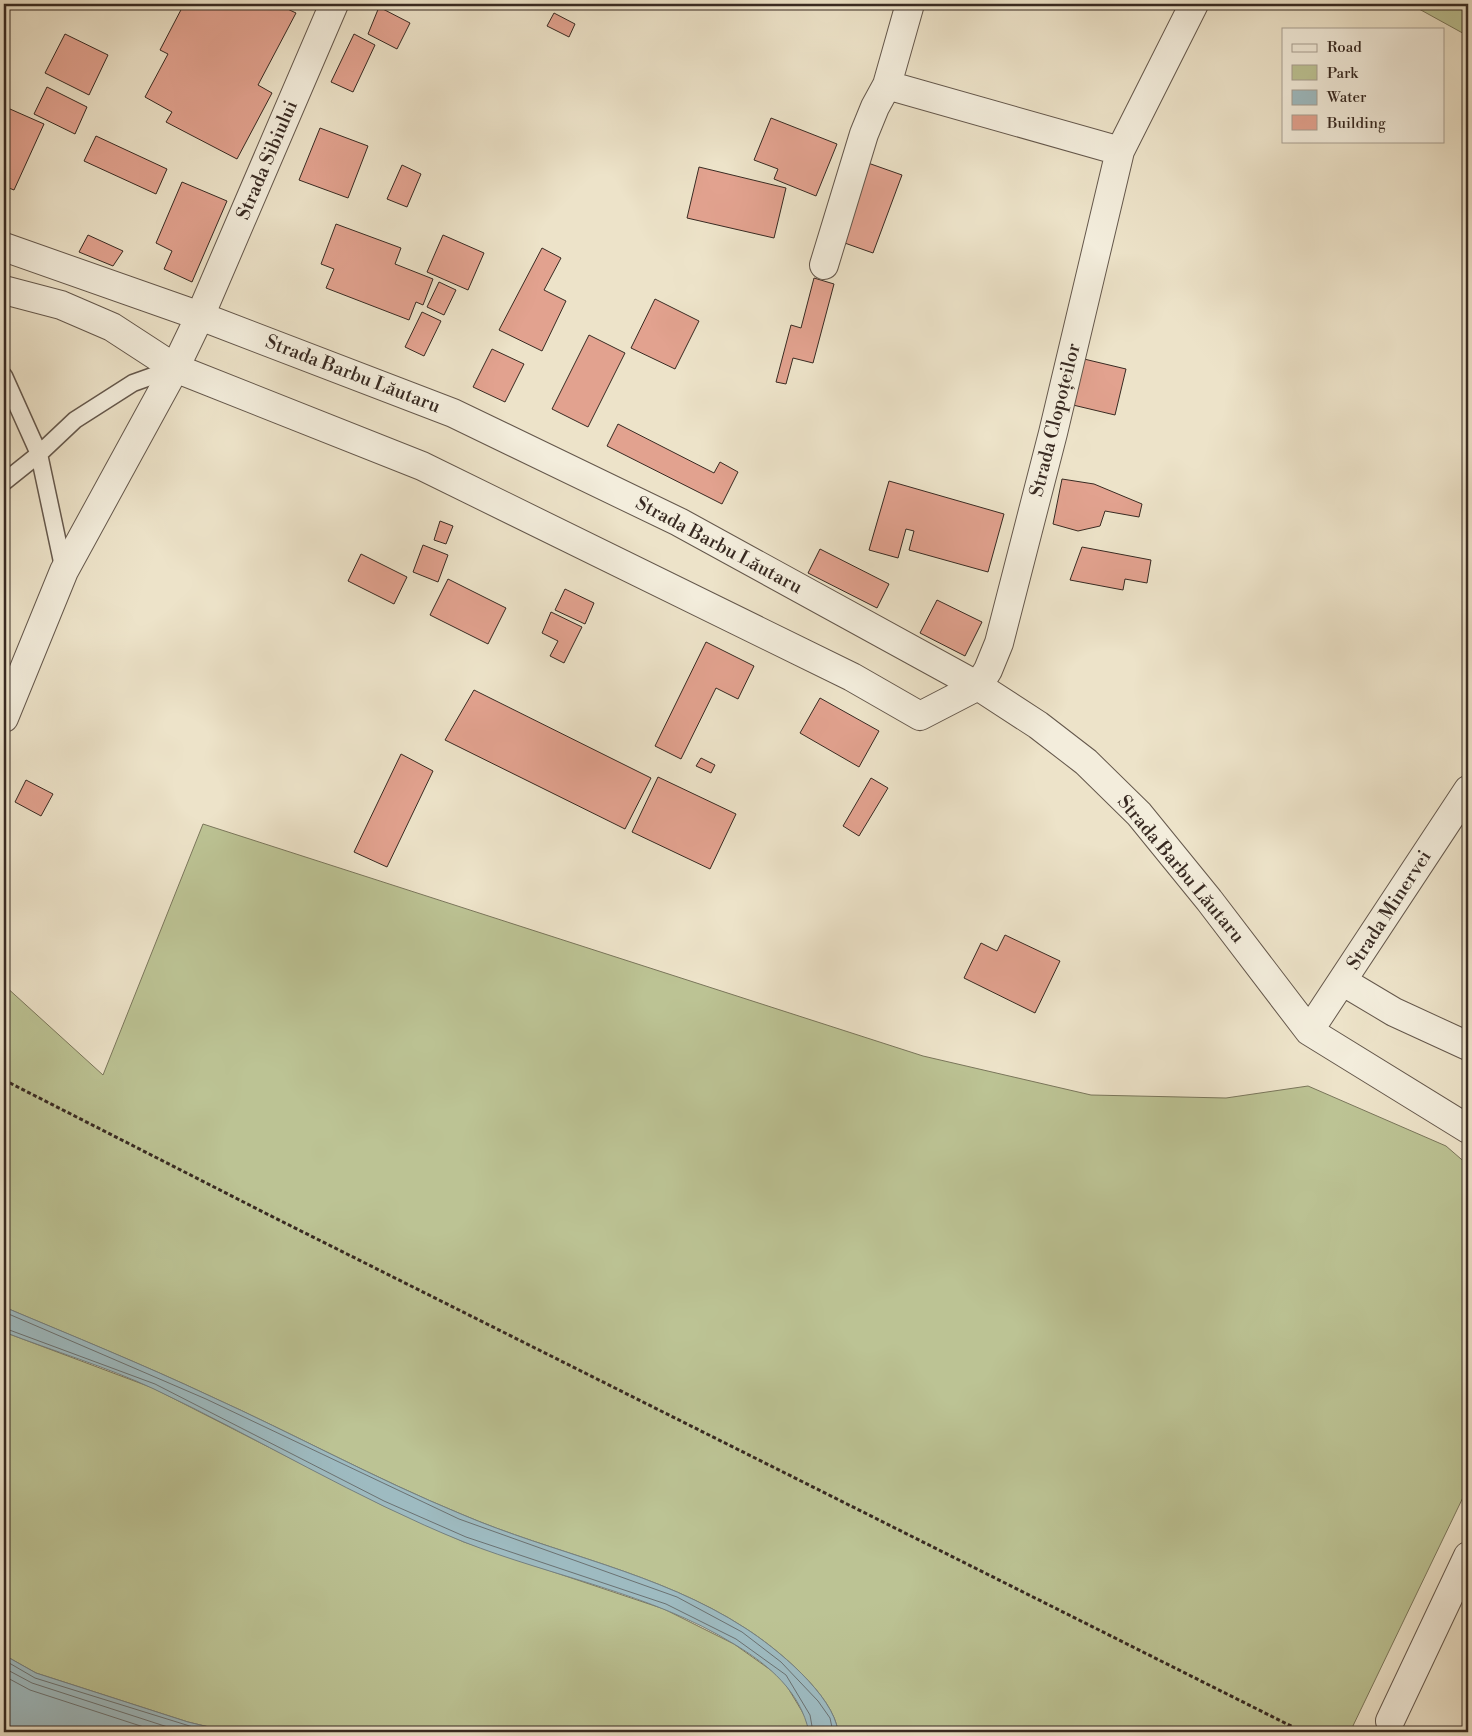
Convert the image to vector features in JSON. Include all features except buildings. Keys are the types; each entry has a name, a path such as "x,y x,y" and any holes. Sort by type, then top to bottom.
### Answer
{"street":[{"name":"Strada Sibiului","path":"4,718 64,571 175,368 200,316 334,4"},
{"path":"824,264 864,134 875,107 887,85 910,4"},
{"name":"Strada Clopoțeilor","path":"978,686 988,670 999,643 1053,433 1120,151 1194,4"},
{"path":"887,85 1120,151"},
{"name":"Strada Barbu Lăutaru","path":"4,247 200,316 453,413 679,522 978,686 1038,725 1086,762 1139,814 1310,1031 1468,1130"},
{"path":"4,290 61,305 112,327 175,368 422,466 852,677 920,716 978,686"},
{"name":"Strada Minervei","path":"1310,1031 1468,790"},
{"path":"1342,981 1394,1012 1468,1046"},
{"path":"1390,1721 1468,1556"}],"lane":[{"path":"4,482 83,415 133,384 175,368"},
{"path":"4,376 39,454 64,571"}],"path":[{"path":"4,1080 278,1220 1303,1732"}],"green space":[{"path":"1410,4 1468,4 1468,36"},
{"path":"203,824 923,1056 1091,1095 1226,1098 1308,1086 1446,1146 1468,1165 1468,1487 1350,1732 838,1732 834,1718 826,1703 801,1673 757,1636 712,1609 642,1578 496,1528 461,1514 184,1384 4,1307 4,985 103,1075"},
{"path":"4,1332 153,1388 382,1505 464,1542 664,1609 734,1644 782,1678 806,1718 809,1732 230,1732 188,1722 36,1673 4,1655"}],"water":[{"path":"4,1307 184,1384 461,1514 496,1528 642,1578 712,1609 757,1636 801,1673 826,1703 834,1718 838,1732 809,1732 805,1717 791,1692 771,1670 747,1652 702,1626 636,1599 498,1554 424,1525 346,1488 154,1389 99,1366 4,1332"},
{"path":"4,1655 36,1673 188,1722 230,1732 4,1732"}]}
